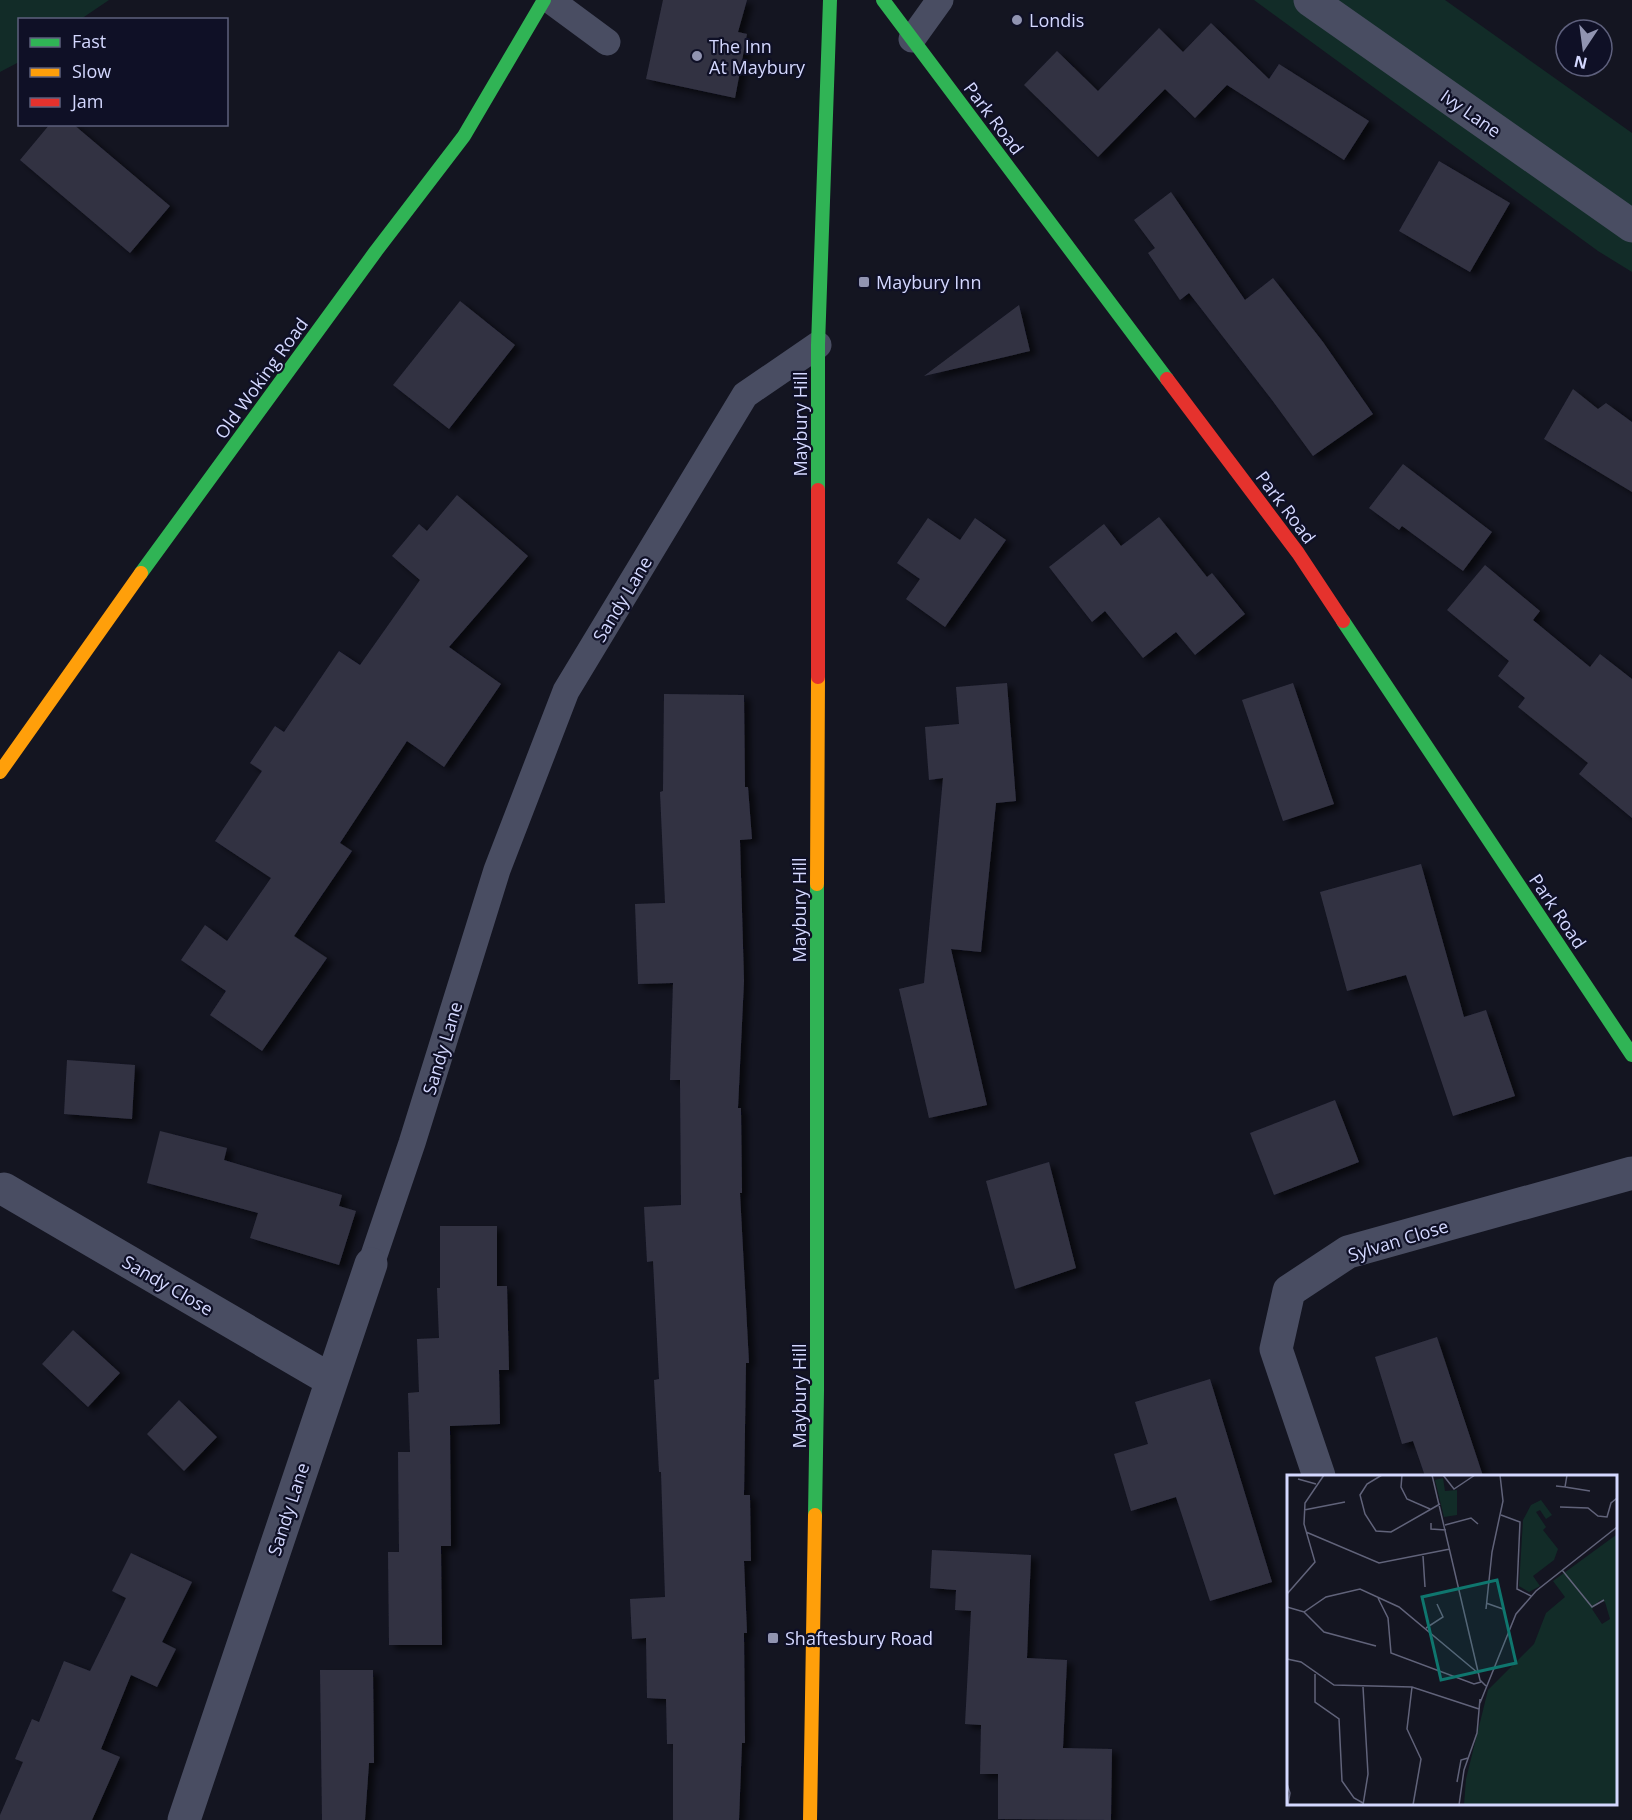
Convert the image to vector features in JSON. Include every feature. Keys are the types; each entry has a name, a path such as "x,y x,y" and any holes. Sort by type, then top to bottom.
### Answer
{"street":[{"name":"Old Woking Road","path":"0,772 165,538 376,251 464,136 544,0"},
{"name":"Maybury Hill","path":"810,1820 818,1391 818,345 830,0"},
{"name":"Park Road","path":"883,0 1298,554 1632,1055"},
{"name":"Ivy Lane","path":"1310,0 1632,226"},
{"name":"Sylvan Close","path":"1319,1475 1276,1349 1289,1291 1348,1252 1632,1173"},
{"name":"Sandy Close","path":"4,1190 331,1380"},
{"name":"Sandy Lane","path":"184,1820 371,1264"}],"lane":[{"path":"550,0 608,42"},
{"path":"912,39 940,0"},
{"name":"Sandy Lane","path":"371,1264 412,1143 497,870 566,691 745,395 818,345"}],"green space":[{"path":"0,0 109,0 82,18 18,18 18,63 0,72"},
{"path":"1254,0 1445,0 1632,133 1632,272 1598,251"}],"building":[{"name":"The Inn At Maybury","path":"663,0 747,0 738,32 747,34 735,98 646,79"},
{"path":"1211,23 1269,79 1279,64 1369,121 1344,160 1227,85 1195,118 1165,89 1098,157 1024,85 1057,51 1098,91 1159,28 1183,52"},
{"path":"48,126 75,126 170,206 130,253 20,160"},
{"path":"1439,161 1510,203 1470,272 1399,231"},
{"path":"1171,192 1245,300 1273,278 1323,342 1373,414 1313,456 1189,293 1180,300 1148,253 1155,248 1134,220"},
{"path":"460,301 515,345 449,429 393,385"},
{"path":"1019,305 1030,351 924,376"},
{"path":"1573,389 1598,409 1606,403 1632,422 1632,492 1544,439"},
{"path":"1403,464 1492,532 1463,571 1402,526 1399,530 1369,508"},
{"path":"457,495 528,556 449,647 501,684 444,767 407,741 340,843 352,851 294,936 327,958 262,1051 210,1015 226,991 181,960 205,925 227,941 271,878 215,841 262,771 250,763 275,726 284,732 339,651 360,665 420,580 392,556 419,524 427,531"},
{"path":"1159,517 1207,577 1212,573 1245,614 1195,655 1176,632 1143,658 1105,611 1092,622 1049,567 1104,524 1121,546"},
{"path":"928,518 960,540 975,518 1006,540 945,627 906,599 920,579 897,563"},
{"path":"1485,565 1540,611 1533,620 1590,667 1600,654 1632,679 1632,818 1579,774 1588,763 1518,707 1525,698 1498,676 1509,661 1447,610"},
{"path":"1007,683 1016,801 996,803 981,952 951,949 987,1105 929,1118 899,989 924,983 943,778 929,780 925,727 959,724 956,687"},
{"path":"1293,683 1334,804 1283,821 1242,700"},
{"path":"664,694 744,695 745,787 748,787 752,839 740,840 744,981 738,1108 741,1108 742,1193 740,1193 749,1363 746,1363 744,1495 750,1495 751,1561 744,1561 747,1633 744,1633 745,1743 742,1743 739,1820 673,1820 673,1744 667,1744 666,1699 647,1698 646,1638 632,1639 630,1599 665,1597 661,1472 659,1472 654,1380 659,1379 653,1261 647,1262 644,1207 681,1205 680,1080 670,1080 673,983 638,984 635,904 665,903 660,792 663,791"},
{"path":"1421,864 1464,1017 1486,1010 1515,1096 1453,1116 1406,975 1347,991 1320,892"},
{"path":"67,1060 135,1065 132,1119 64,1114"},
{"path":"1335,1100 1359,1162 1274,1195 1250,1133"},
{"path":"160,1131 227,1148 224,1160 342,1195 339,1206 356,1211 339,1265 250,1238 258,1213 147,1183"},
{"path":"1049,1162 1076,1268 1015,1289 986,1181"},
{"path":"440,1226 497,1226 497,1286 507,1286 509,1370 499,1370 500,1424 450,1426 451,1546 441,1546 442,1645 389,1645 388,1552 399,1552 398,1452 410,1452 408,1393 419,1392 417,1339 439,1338 437,1288 440,1288"},
{"path":"73,1330 120,1373 88,1407 42,1364"},
{"path":"1437,1337 1483,1475 1425,1475 1413,1441 1402,1444 1375,1357"},
{"path":"1210,1379 1272,1582 1210,1601 1176,1497 1131,1511 1114,1454 1148,1444 1135,1402"},
{"path":"179,1400 217,1437 184,1471 147,1434"},
{"path":"932,1550 1031,1555 1027,1658 1067,1660 1063,1748 1112,1749 1111,1820 998,1819 998,1774 980,1774 981,1725 965,1724 971,1611 955,1610 956,1590 930,1588"},
{"path":"131,1553 192,1582 162,1642 176,1649 157,1687 131,1675 101,1749 120,1757 92,1820 0,1820 0,1815 23,1762 15,1759 32,1719 39,1722 64,1661 90,1671 126,1598 112,1591"},
{"path":"320,1670 373,1670 374,1763 369,1763 365,1820 322,1820"}],"traffic: fast":[{"path":"141,573 376,251 464,136 544,0"},
{"path":"818,490 818,345 830,0"},
{"path":"883,0 1167,379"},
{"path":"1343,621 1632,1055"},
{"path":"815,1515 817,884"}],"traffic: slow":[{"path":"0,772 141,573"},
{"path":"817,884 818,677"},
{"path":"810,1820 815,1515"}],"traffic: jam":[{"path":"1167,379 1298,553 1343,621"},
{"path":"818,490 818,677"}],"place":[{"name":"Londis","path":"1017,20"},
{"name":"The Inn At Maybury","path":"697,56"},
{"name":"Maybury Inn","path":"864,282"},
{"name":"Shaftesbury Road","path":"773,1638"}]}
